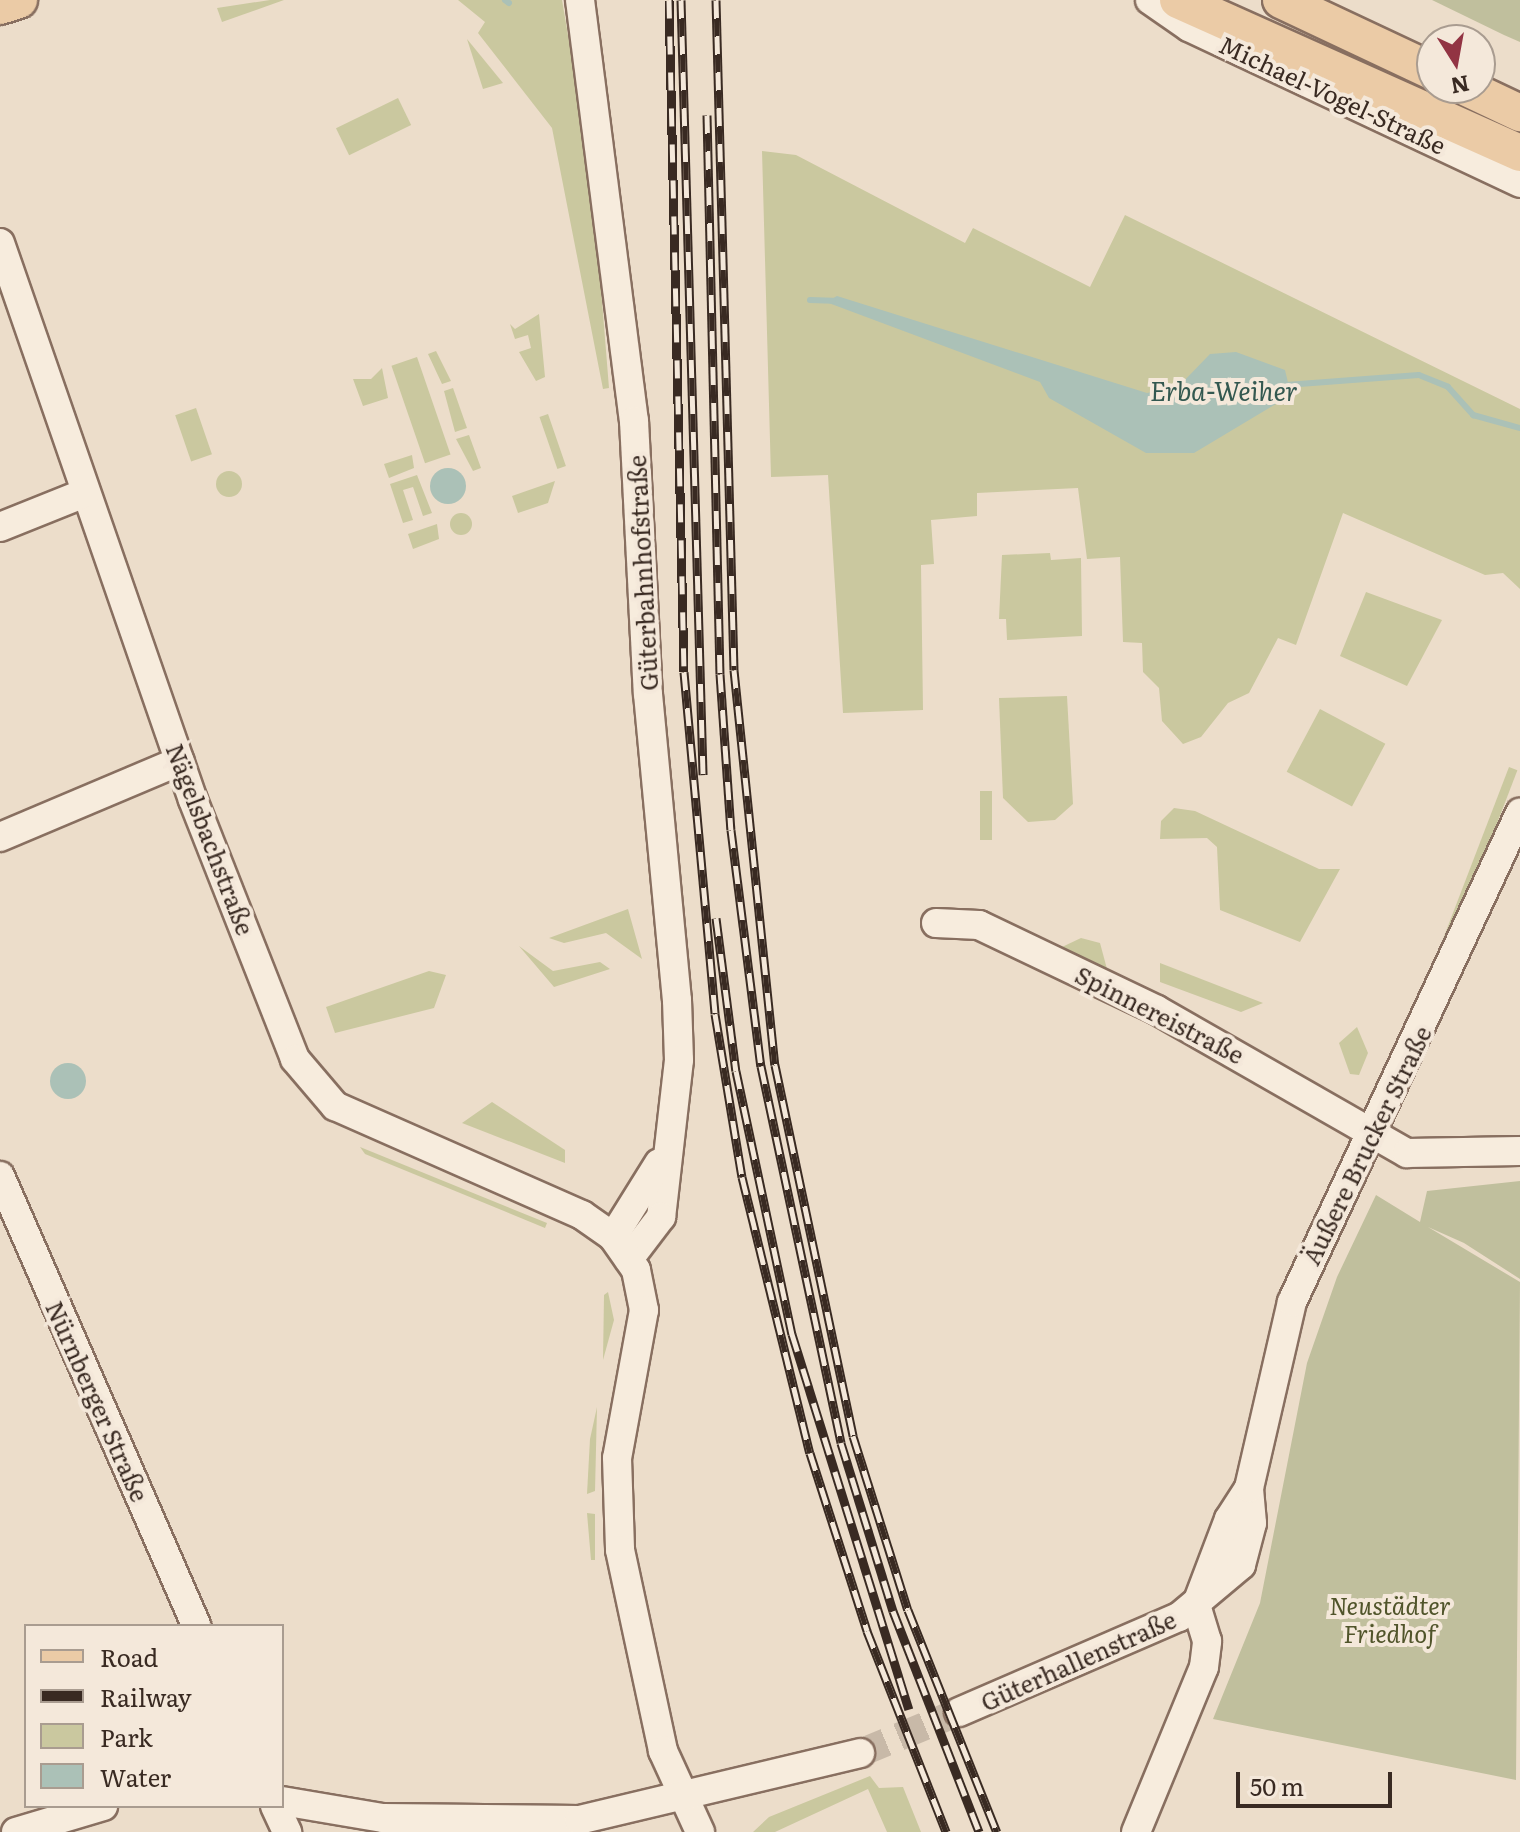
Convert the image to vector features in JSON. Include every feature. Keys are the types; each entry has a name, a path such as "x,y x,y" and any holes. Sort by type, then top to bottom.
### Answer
{"main road":[{"path":"1178,0 1520,153"},
{"path":"1281,0 1416,63"},
{"path":"1496,102 1520,113"},
{"path":"1484,135 1520,164"}],"street":[{"name":"Güterbahnhofstraße","path":"580,0 634,421 648,694 677,1000 679,1060 666,1148 661,1217 621,1248"},
{"name":"Michael-Vogel-Straße","path":"1150,0 1189,27 1520,183"},
{"name":"Nägelsbachstraße","path":"0,243 180,761 295,1059 316,1088 368,1124 570,1209 621,1248"},
{"path":"0,527 85,493"},
{"path":"0,837 180,761"},
{"name":"Äußere Brucker Straße","path":"1196,1606 1241,1565 1252,1523 1249,1488 1292,1302 1520,813"},
{"name":"Spinnereistraße","path":"936,923 979,925 1157,1010 1372,1136 1429,1158 1520,1151"},
{"name":"Nürnberger Straße","path":"0,1176 196,1624"},
{"path":"621,1248 644,1310 617,1458 620,1550 663,1751 700,1832"},
{"path":"1136,1832 1204,1667 1207,1641 1196,1606"},
{"name":"Güterhallenstraße","path":"959,1712 1196,1606"},
{"path":"284,1801 383,1818 549,1822 683,1800 860,1753"},
{"path":"16,1832 96,1808"},
{"path":"276,1808 287,1832"}],"green space":[{"path":"284,0 222,22 217,8"},
{"path":"458,0 562,0 592,176 609,388 603,389 552,128 478,33 485,22"},
{"path":"1432,0 1520,0 1520,42 1496,31 1496,24 1481,24"},
{"path":"467,39 503,83 483,89"},
{"path":"398,98 411,125 349,155 336,128"},
{"path":"762,151 796,155 965,243 973,228 1090,287 1125,215 1520,409 1520,589 1503,573 1485,575 1343,513 1296,645 1278,638 1249,693 1228,703 1201,737 1183,744 1162,721 1159,688 1143,672 1142,643 1123,642 1120,557 1087,559 1078,488 977,493 977,516 931,520 934,564 921,565 923,710 843,713 828,475 771,477"},
{"path":"539,314 545,377 536,381 519,352 531,348 528,335 515,339 510,324 515,329"},
{"path":"436,351 451,381 442,384 428,354"},
{"path":"417,357 451,454 425,463 391,366"},
{"path":"382,368 388,398 363,406 353,379 371,379"},
{"path":"453,388 467,428 455,432 444,391"},
{"path":"196,408 212,454 191,461 175,415"},
{"path":"548,414 566,466 557,469 539,417"},
{"path":"469,435 481,468 473,471 456,439"},
{"path":"412,455 414,468 389,478 384,464"},
{"path":"229,471 238,475 242,484 238,493 229,497 220,493 216,484 220,475"},
{"path":"417,475 432,513 423,516 413,487 403,490 413,520 403,523 390,484"},
{"path":"555,481 548,503 518,513 512,496"},
{"path":"461,513 469,516 472,524 469,532 461,535 453,532 450,524 453,516"},
{"path":"437,524 439,539 413,549 408,534"},
{"path":"1050,553 1051,560 1081,558 1082,636 1007,640 1006,619 999,619 1002,555"},
{"path":"1366,592 1442,620 1407,686 1340,656"},
{"path":"1067,696 1073,804 1055,820 1028,822 1003,798 999,698"},
{"path":"1320,709 1385,744 1352,806 1287,772"},
{"path":"1509,767 1517,770 1401,1073 1393,1069"},
{"path":"980,791 992,791 992,840 980,840"},
{"path":"1174,808 1195,811 1319,869 1340,869 1300,942 1220,910 1217,847 1207,838 1160,839 1161,821"},
{"path":"628,909 642,959 606,933 564,943 549,938"},
{"path":"1081,938 1100,943 1107,969 1062,947"},
{"path":"519,946 553,971 600,962 610,969 554,987"},
{"path":"1160,963 1263,1003 1241,1012 1160,982"},
{"path":"429,971 446,975 434,1008 335,1033 326,1007"},
{"path":"1357,1027 1368,1053 1359,1075 1350,1074 1339,1043"},
{"path":"492,1102 565,1150 565,1163 462,1123"},
{"path":"360,1147 547,1223 545,1228 365,1154"},
{"name":"Neustädter Friedhof","path":"1520,1181 1520,1279 1464,1243 1428,1227 1520,1282 1516,1780 1213,1719 1260,1603 1307,1363 1337,1277 1376,1195 1420,1222 1427,1191"},
{"path":"608,1292 614,1320 603,1360 604,1295"},
{"path":"597,1407 595,1491 587,1494 590,1439"},
{"path":"587,1513 595,1514 595,1560 591,1560"},
{"path":"870,1776 879,1788 903,1787 921,1832 887,1832 868,1789 775,1832 753,1832 769,1817"}],"water":[{"name":"Erba-Weiher","path":"837,296 1147,393 1179,386 1210,354 1236,352 1285,370 1291,395 1194,453 1146,453 1049,398 1040,382 826,302"},
{"path":"448,468 461,473 466,486 461,499 448,504 435,499 430,486 435,473"},
{"path":"68,1063 81,1068 86,1081 81,1094 68,1099 55,1094 50,1081 55,1068"}],"waterway":[{"path":"505,0 509,3"},
{"path":"810,300 833,301"},
{"path":"1286,385 1419,375 1448,387 1473,415 1520,428"}],"tunnel":[{"path":"860,1753 959,1712"}],"railway":[{"path":"669,0 684,672 715,1014 742,1177 810,1453 867,1631 946,1832"},
{"path":"681,0 703,775"},
{"path":"716,0 734,670 775,1065 853,1436 908,1610 997,1832"},
{"path":"707,115 720,674 731,830 761,1066 841,1443 893,1611 979,1832"},
{"path":"716,918 736,1071 792,1334 909,1709"}]}
